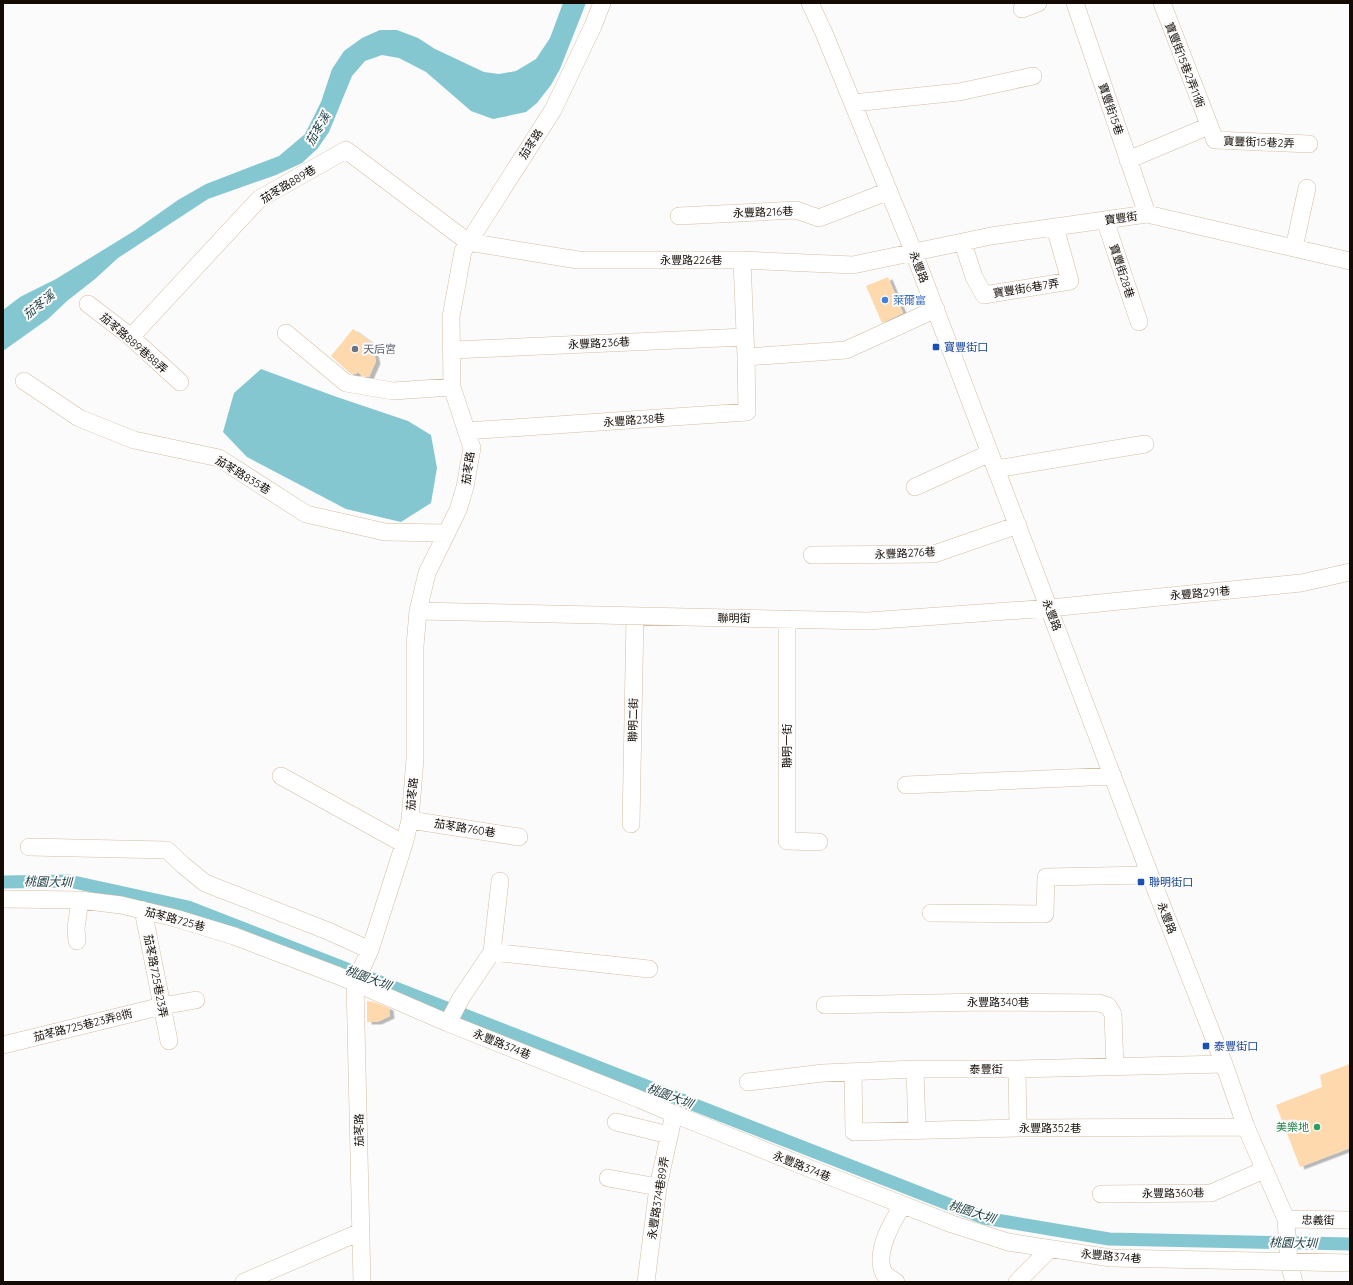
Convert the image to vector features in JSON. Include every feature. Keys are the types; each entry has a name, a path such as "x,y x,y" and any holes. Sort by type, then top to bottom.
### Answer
{"street":[{"name":"茄苳路","path":"362,1282 356,981 368,954 404,844 410,820 415,759 415,646 418,611 427,573 458,510 465,487 472,448 452,387 451,317 464,251 468,242 553,110 593,26 602,3"},
{"name":"永豐路","path":"810,3 853,103 936,309 1114,776 1150,875 1224,1064 1246,1128 1286,1224"},
{"path":"1022,9 1038,3"},
{"name":"寶豐街15巷","path":"1075,3 1147,214"},
{"name":"寶豐街15巷2弄11衖","path":"1162,3 1208,126"},
{"path":"853,103 959,92 1033,76"},
{"path":"1128,160 1208,126"},
{"name":"寶豐街15巷2弄","path":"1208,126 1215,140 1309,144"},
{"name":"茄苳路889巷","path":"130,337 259,200 346,150 468,242"},
{"path":"1294,248 1307,188"},
{"name":"永豐路216巷","path":"679,216 796,210 819,218 889,191"},
{"name":"寶豐街","path":"914,253 991,236 1147,214 1350,261"},
{"name":"寶豐街28巷","path":"1105,220 1139,322"},
{"name":"寶豐街6巷7弄","path":"963,243 974,277 984,295 1070,281 1056,227"},
{"name":"永豐路226巷","path":"468,242 578,260 742,260 853,265 914,253"},
{"path":"742,260 746,357 846,350 936,309"},
{"name":"茄苳路889巷88弄","path":"88,304 130,337 180,382"},
{"path":"286,333 346,382 393,390 452,387"},
{"name":"永豐路236巷","path":"452,350 745,337"},
{"name":"永豐路238巷","path":"466,431 747,412 746,357"},
{"name":"茄苳路835巷","path":"24,381 79,418 134,440 219,458 306,514 385,532 446,533"},
{"path":"996,469 1145,444"},
{"path":"915,487 990,453"},
{"name":"永豐路276巷","path":"812,555 934,554 1018,525"},
{"name":"永豐路291巷","path":"1050,608 1301,583 1350,572"},
{"name":"聯明街","path":"418,611 868,621 1050,608"},
{"name":"聯明二街","path":"631,824 635,616"},
{"name":"聯明一街","path":"787,619 787,841 819,842"},
{"path":"281,776 404,844"},
{"path":"906,785 1114,776"},
{"name":"茄苳路760巷","path":"410,820 519,837"},
{"path":"29,847 167,850 205,883 321,929 368,954"},
{"path":"931,913 1045,914 1046,877 1150,875"},
{"path":"450,1020 461,998 492,952 500,881"},
{"name":"茄苳路725巷","path":"3,899 80,900 122,905 234,936 338,976"},
{"path":"77,941 76,928 80,900"},
{"name":"茄苳路725巷23弄","path":"143,910 169,1041"},
{"path":"492,952 649,970"},
{"name":"永豐路374巷","path":"338,976 356,981 639,1098 674,1114 903,1205 952,1224 1008,1242 1111,1258 1350,1262"},
{"name":"茄苳路725巷23弄8衖","path":"3,1045 162,1006 196,1000"},
{"name":"永豐路340巷","path":"825,1005 986,1002 1099,1002 1108,1006 1113,1014 1115,1067"},
{"name":"泰豐街","path":"748,1082 823,1073 915,1069 1017,1069 1224,1064"},
{"path":"915,1069 917,1130"},
{"path":"1017,1069 1018,1128"},
{"name":"永豐路352巷","path":"853,1072 854,1132 1018,1128 1246,1128"},
{"name":"永豐路374巷89弄","path":"646,1282 658,1187 674,1114"},
{"path":"616,1122 669,1135"},
{"name":"永豐路360巷","path":"1101,1194 1211,1193 1264,1170"},
{"path":"608,1178 658,1187"},
{"path":"896,1282 884,1274 881,1262 883,1247 895,1217 903,1205"},
{"name":"忠義街","path":"1286,1224 1350,1220"},
{"path":"1286,1224 1288,1260 1294,1282"},
{"path":"244,1282 360,1232"},
{"path":"1017,1282 1050,1249"}],"water":[{"name":"茄苳溪","path":"563,3 586,3 560,69 551,85 537,103 526,112 493,119 471,111 426,72 399,58 382,55 365,61 352,76 329,132 318,148 302,163 276,175 208,199 118,258 48,319 3,351 3,310 20,297 56,279 134,231 178,200 206,184 279,156 305,134 321,102 332,69 344,51 362,38 380,30 397,30 418,38 435,49 484,72 499,74 516,71 536,59 550,38"},
{"path":"261,369 408,421 431,435 437,468 431,503 401,522 346,509 247,457 223,432 234,393"}],"building":[{"name":"萊爾富","path":"888,277 903,313 882,323 866,286"},
{"name":"天后宮","path":"353,329 371,342 376,361 369,377 362,376 358,372 356,374 351,374 331,356"},
{"path":"367,1001 389,1008 390,1016 377,1022 367,1022"},
{"name":"美樂地","path":"1350,1064 1350,1148 1300,1167 1276,1105 1322,1087 1320,1075"}],"waterway":[{"name":"桃園大圳","path":"3,882 69,881 188,907 984,1218 1109,1239 1350,1244"}],"place":[{"name":"萊爾富","path":"885,300"},
{"name":"寶豐街口","path":"936,347"},
{"name":"天后宮","path":"355,349"},
{"name":"聯明街口","path":"1141,882"},
{"name":"泰豐街口","path":"1206,1046"},
{"name":"美樂地","path":"1317,1127"}]}
